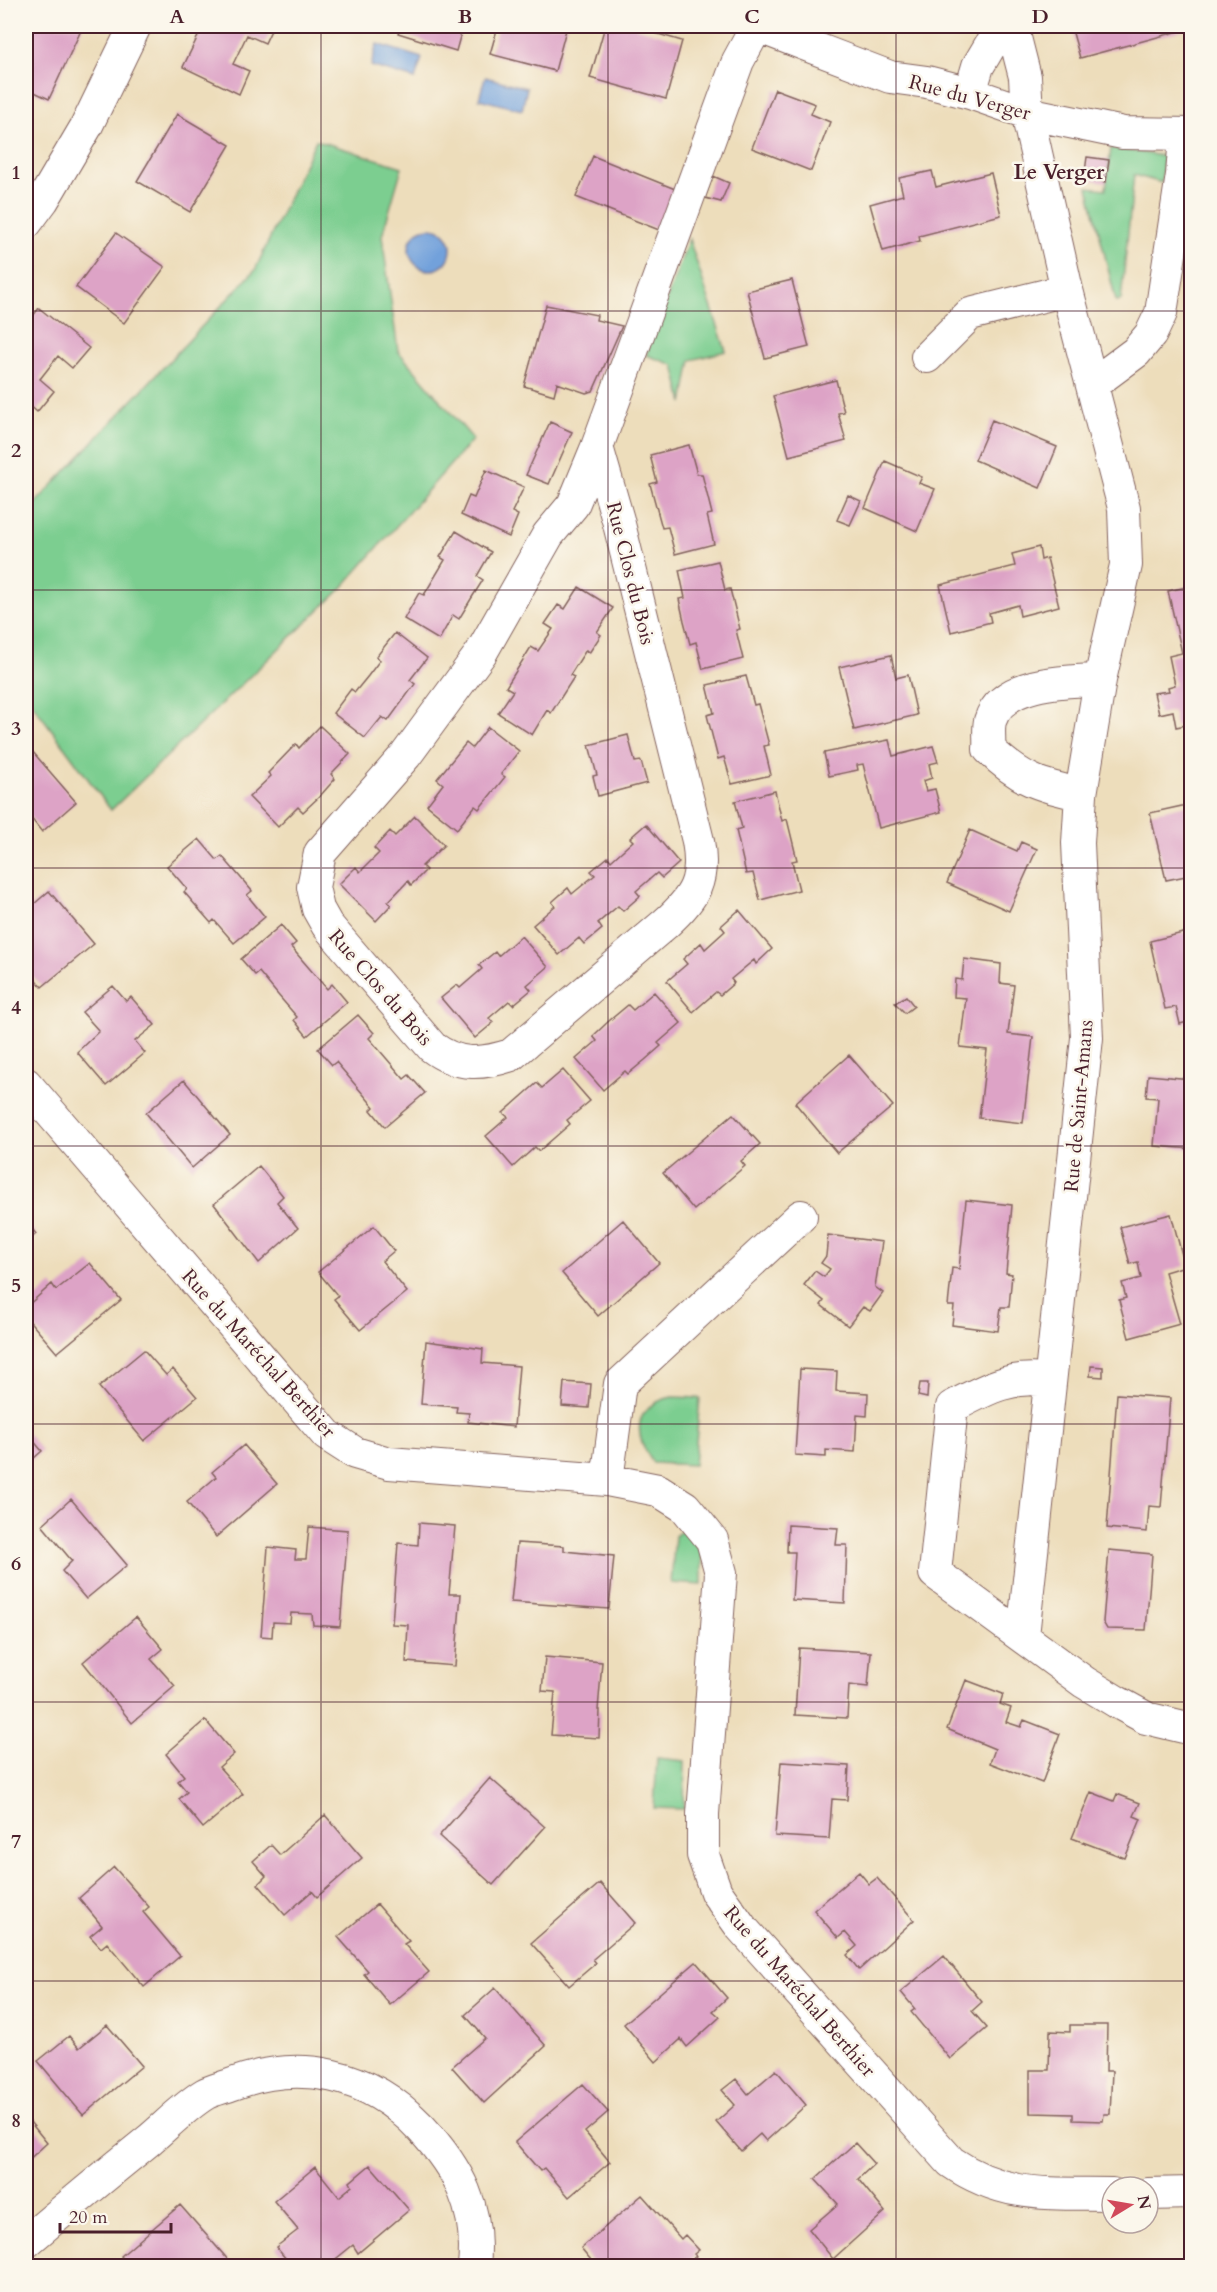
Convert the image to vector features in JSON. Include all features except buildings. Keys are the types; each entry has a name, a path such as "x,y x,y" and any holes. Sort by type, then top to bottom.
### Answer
{"street":[{"path":"26,223 43,200 86,127 135,26"},
{"name":"Rue du Verger","path":"757,26 890,77 927,82 970,93 1027,113 1123,133 1188,135"},
{"name":"Rue Clos du Bois","path":"597,447 618,520 698,841 702,860 698,884 687,904 511,1055 488,1063 468,1063 445,1057 432,1047 327,925 318,909 313,887 320,853 331,837 406,755 481,652 548,535 573,505 597,447 738,61 757,26"},
{"path":"970,93 978,66 997,34 998,26"},
{"name":"Rue de Saint-Amans","path":"1012,26 1025,77 1027,113 1067,290 1124,508 1126,534 1126,565 1100,680 1081,794 1078,843 1087,1038 1023,1636"},
{"path":"1093,384 1136,352 1152,334 1161,313 1188,135"},
{"path":"927,357 970,314 1067,290"},
{"path":"1081,794 1049,788 1011,771 989,749 990,721 1004,698 1028,689 1070,681 1100,680"},
{"name":"Rue du Maréchal Berthier","path":"26,1084 327,1435 355,1453 389,1463 607,1480 658,1490 686,1507 712,1540 721,1573 703,1814 703,1855 716,1892 741,1927 951,2162 970,2176 1007,2190 1100,2194"},
{"path":"607,1480 620,1384 801,1216"},
{"path":"1049,1381 1030,1377 994,1384 952,1407 935,1573 1084,1682 1146,1718 1191,1730"},
{"path":"26,2242 205,2094 259,2074 308,2071 353,2080 386,2099 415,2122 443,2152 466,2191 476,2241 474,2266"},
{"path":"1160,2194 1191,2193"}],"green space":[{"path":"316,140 402,167 382,236 398,351 473,439 342,588 111,810 26,695 26,513 255,270"},
{"path":"1111,148 1163,156 1162,183 1134,175 1121,300 1116,301 1088,187 1106,189"},
{"path":"689,239 726,351 691,360 683,403 674,365 646,355"},
{"path":"672,1397 700,1398 694,1465 653,1463 642,1442 640,1422 643,1414 659,1401"},
{"path":"684,1529 702,1552 702,1585 671,1583 675,1536"},
{"path":"657,1758 685,1761 684,1809 654,1808"}],"water":[{"path":"377,44 422,58 415,79 371,66"},
{"path":"485,77 527,88 522,110 479,99"},
{"path":"430,228 438,229 445,234 450,241 450,257 445,264 438,269 430,270 422,269 415,264 410,257 409,249 410,241 415,234 422,229"}],"district":[{"name":"Le Verger","path":"1059,172"}]}
